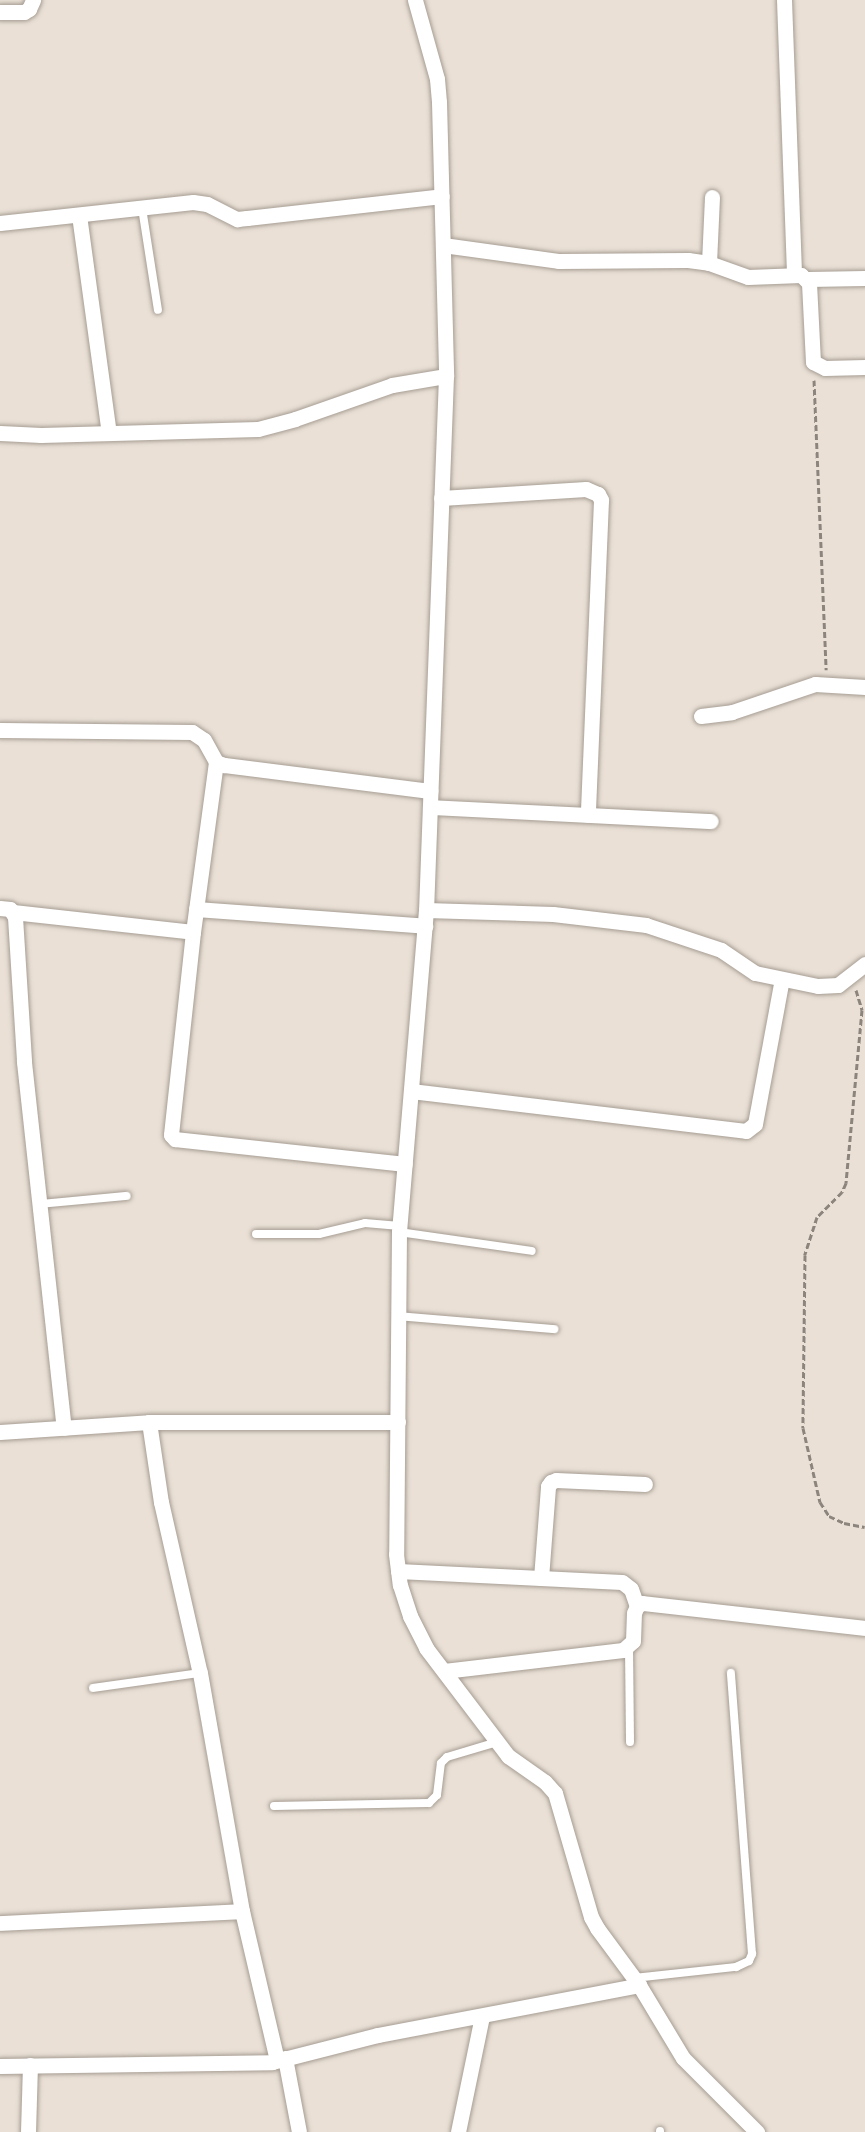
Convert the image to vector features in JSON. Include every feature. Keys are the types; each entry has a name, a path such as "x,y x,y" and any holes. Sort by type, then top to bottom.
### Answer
{"street":[{"path":"0,12 24,12 29,9 33,0"},
{"path":"415,0 437,79 446,376 426,910 399,1229 398,1571 410,1616 426,1648 508,1756 545,1782 555,1793 591,1917 636,1982 683,2058 757,2132"},
{"path":"784,0 801,277 813,362 825,368 865,367"},
{"path":"0,223 193,202 207,204 237,219 442,196"},
{"path":"708,263 712,197"},
{"path":"79,215 109,434"},
{"path":"443,245 558,261 688,260 708,263 748,277 865,278"},
{"path":"0,433 109,434 258,429 276,425 385,387 446,376"},
{"path":"441,498 586,489 598,494 601,500 588,815"},
{"path":"701,716 732,712 802,686 827,684 865,687"},
{"path":"0,730 192,732 204,740 216,762 193,932 171,1135 175,1139 405,1164"},
{"path":"216,762 430,799 588,815 711,821"},
{"path":"196,909 425,926"},
{"path":"64,1428 7,910 193,932"},
{"path":"426,910 553,914 646,925 721,950 754,973 828,987 846,979 865,964"},
{"path":"411,1091 746,1131 756,1124 782,979"},
{"path":"149,1422 161,1502 200,1673 242,1911 299,2132"},
{"path":"0,1432 149,1422 398,1422"},
{"path":"541,1578 548,1486 552,1482 556,1479 645,1484"},
{"path":"398,1571 622,1582 631,1589 637,1606 633,1641 623,1650 444,1671"},
{"path":"637,1606 642,1602 865,1628"},
{"path":"0,1923 242,1911"},
{"path":"0,2066 281,2059 378,2035 482,2016 636,1982"},
{"path":"458,2132 482,2016"},
{"path":"28,2132 30,2065"}],"lane":[{"path":"142,208 158,310"},
{"path":"40,1204 127,1196"},
{"path":"256,1234 319,1234 365,1223 532,1251"},
{"path":"398,1316 554,1329"},
{"path":"629,1646 630,1742"},
{"path":"93,1688 200,1673"},
{"path":"636,1982 736,1966 750,1961 752,1954 731,1673"},
{"path":"274,1806 429,1803 437,1795 441,1762 447,1757 497,1742"}],"path":[{"path":"813,362 827,684"},
{"path":"846,979 858,992 862,1010 846,1183 842,1192 817,1217 805,1255 803,1428 820,1502 828,1516 844,1523 865,1527"}]}
